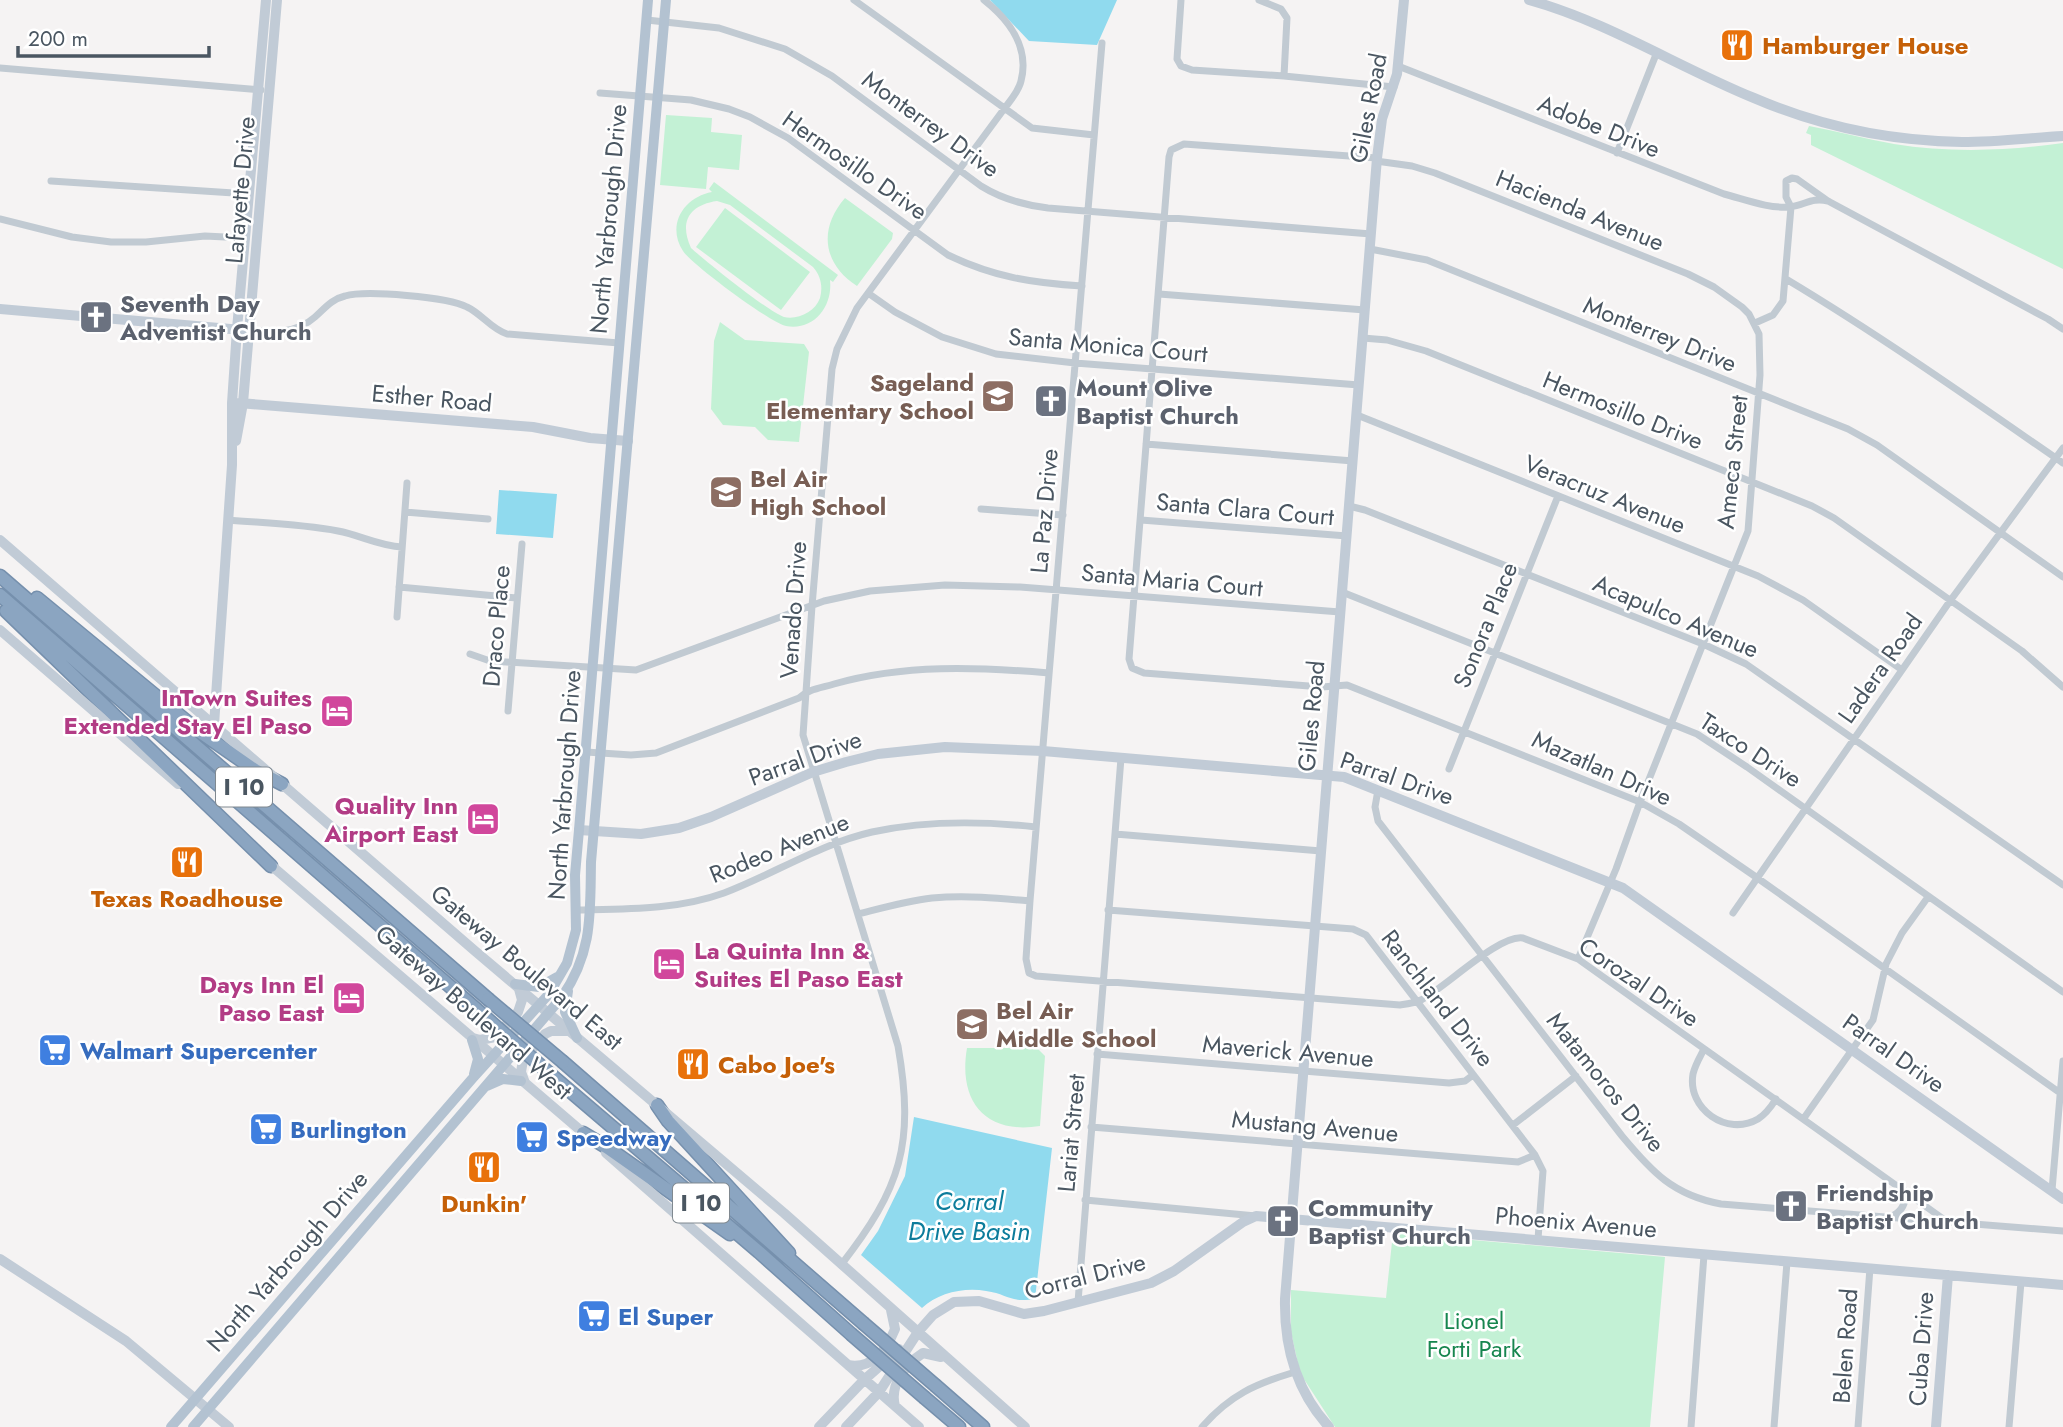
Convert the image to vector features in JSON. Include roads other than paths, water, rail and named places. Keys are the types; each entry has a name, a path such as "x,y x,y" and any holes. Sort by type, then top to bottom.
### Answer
{"highway":[{"path":"0,575 43,602 196,729 255,771 282,784"},
{"name":"I 10","path":"0,575 983,1427"},
{"name":"I 10","path":"0,595 959,1427"},
{"path":"0,606 271,866"},
{"path":"657,1105 667,1121 779,1239 807,1276"},
{"path":"583,1133 608,1148 715,1226 760,1252"}],"main road":[{"name":"North Yarbrough Drive","path":"193,1427 502,1065 544,1009 572,947 577,910 575,875 648,0"},
{"name":"North Yarbrough Drive","path":"172,1427 472,1079 492,1057 569,987 584,954 591,910 594,831 666,0"},
{"path":"600,581 615,583"},
{"path":"517,986 539,988 562,973"},
{"path":"569,987 565,1012 573,1034"},
{"path":"471,1038 478,1060 472,1079"},
{"path":"482,1088 503,1079 523,1083"},
{"path":"357,1212 368,1222"}],"street":[{"name":"Lafayette Drive","path":"232,466 243,403 249,330 266,0"},
{"name":"Lafayette Drive","path":"214,725 232,466 232,403 237,329 249,194 277,0"},
{"path":"854,0 1024,123 1039,130 1094,135"},
{"name":"Venado Drive","path":"841,1265 875,1220 891,1187 902,1152 906,1117 898,1046 803,735 832,369 847,326 868,293 1021,82 1022,56 1012,28 1003,15 984,0"},
{"path":"1181,0 1177,59 1181,66 1192,70 1378,84 1394,88"},
{"path":"1259,0 1281,9 1287,18 1283,76"},
{"name":"Giles Road","path":"1329,1427 1309,1402 1294,1372 1288,1350 1285,1315 1377,160 1382,119 1394,88 1398,66 1404,0"},
{"path":"1529,0 1580,16 1769,105 1806,118 1869,132 1959,142 2063,136"},
{"name":"Monterrey Drive","path":"647,20 704,25 738,33 794,54 832,76 981,186 1005,199 1033,206 1371,234"},
{"name":"La Paz Drive","path":"1102,43 1026,959 1029,973 1036,976 1102,982"},
{"path":"1617,153 1657,52"},
{"name":"Adobe Drive","path":"1398,66 1724,194 1791,207 1815,199 1828,201"},
{"path":"0,68 263,90"},
{"name":"Hermosillo Drive","path":"600,93 711,104 750,117 788,138 948,255 984,271 1027,282 1082,286"},
{"name":"Hacienda Avenue","path":"1165,217 1169,157 1174,147 1184,144 1377,160 1412,166 1688,274 1730,297 1755,323"},
{"path":"1755,323 1773,315 1781,307 1786,279 1791,207 1785,190 1786,181 1792,177 1828,201 2063,329"},
{"path":"51,181 249,194"},
{"path":"1134,596 1165,217"},
{"path":"0,219 72,237 111,242 146,242 196,236 245,238"},
{"name":"Monterrey Drive","path":"1370,249 1427,260 1837,424 1877,445 2063,576"},
{"path":"1786,279 1959,390 2063,463"},
{"name":"Santa Monica Court","path":"868,293 919,325 966,346 1022,358 1359,385"},
{"path":"0,309 277,332 296,329 335,300 368,294 454,301 507,334 619,343"},
{"path":"1158,294 1365,310"},
{"name":"Ameca Street","path":"1578,959 1611,882 1748,531 1759,393 1760,344 1755,323"},
{"name":"Hermosillo Drive","path":"1363,338 1387,340 1426,351 1823,512 2022,651 2063,687"},
{"name":"Esther Road","path":"232,403 533,427 628,441"},
{"name":"Veracruz Avenue","path":"1357,415 1734,566 1791,592 1902,670"},
{"path":"1146,444 1353,461"},
{"name":"Ladera Road","path":"1733,913 1950,601 2063,448"},
{"path":"397,617 407,483"},
{"name":"Sonora Place","path":"1449,769 1558,496"},
{"name":"Acapulco Avenue","path":"1349,506 1703,644 1757,670 2063,885"},
{"path":"981,509 1063,515"},
{"path":"405,512 488,519"},
{"path":"228,520 325,528 343,531 387,547 402,547"},
{"name":"Santa Clara Court","path":"1141,520 1347,537"},
{"name":"Gateway Boulevard East","path":"0,540 657,1105 1025,1427"},
{"name":"Draco Place","path":"509,711 522,544"},
{"name":"Santa Maria Court","path":"470,654 490,660 627,671 645,668 812,606 859,593 920,586 975,585 1056,590 1340,612"},
{"path":"399,587 517,598"},
{"name":"Taxco Drive","path":"1342,592 1672,723 1706,739 2063,992"},
{"name":"Mazatlan Drive","path":"1134,596 1129,659 1135,671 1240,681 1347,685 1640,802 1679,824 1756,877 2062,1094"},
{"name":"Gateway Boulevard West","path":"0,630 919,1427"},
{"path":"586,752 643,755 656,752 799,698 805,692 844,681 915,670 982,668 1049,673"},
{"name":"Parral Drive","path":"579,830 641,834 680,828 813,772 878,754 945,747 1043,751 1344,777 1611,882 1651,907 2063,1199"},
{"name":"Lariat Street","path":"1078,1302 1121,758"},
{"name":"Matamoros Drive","path":"1378,790 1375,807 1378,821 1481,957 1647,1166 1667,1183 1685,1193 1721,1204 2060,1230"},
{"name":"Rodeo Avenue","path":"577,910 643,909 701,900 835,843 870,833 941,822 1036,827"},
{"path":"1115,834 1321,851"},
{"path":"858,914 934,898 978,897 1030,901"},
{"path":"1804,1118 1873,1020 1884,970 1902,933 1928,897"},
{"name":"Ranchland Drive","path":"1108,909 1353,929 1366,935 1535,1155 1543,1175 1538,1239"},
{"name":"Corozal Drive","path":"1417,1002 1481,957 1516,937 1578,959 1949,1223"},
{"path":"1102,982 1400,1005 1417,1002"},
{"path":"471,1038 480,1040 495,1037 518,1012 522,1000 517,986"},
{"path":"523,1083 523,1060 545,1034 551,1031 573,1034"},
{"path":"1704,1049 1693,1074 1693,1089 1702,1108 1714,1118 1731,1124 1752,1122 1765,1114 1776,1100"},
{"name":"Maverick Avenue","path":"1097,1054 1458,1083 1473,1075"},
{"path":"2052,1190 2063,1060"},
{"path":"1513,1125 1576,1076"},
{"name":"Mustang Avenue","path":"1091,1127 1518,1162 1535,1155"},
{"path":"1889,1217 1902,1208 1904,1190"},
{"path":"1915,1197 1921,1208 1922,1220"},
{"name":"Phoenix Avenue","path":"1085,1200 2063,1284"},
{"name":"Corral Drive","path":"918,1332 933,1315 954,1302 987,1302 1024,1314 1151,1283 1256,1216"},
{"path":"1691,1427 1704,1255"},
{"path":"0,1259 126,1341 229,1427"},
{"path":"1774,1427 1787,1262"},
{"name":"Belen Road","path":"1858,1427 1870,1269"},
{"name":"Cuba Drive","path":"1936,1427 1948,1275"},
{"path":"2009,1427 2021,1282"},
{"path":"847,1365 866,1366 874,1360 895,1329 891,1309"},
{"path":"819,1427 864,1380 918,1332"},
{"path":"846,1427 878,1392 918,1332"},
{"path":"895,1407 893,1397 896,1382 916,1357 923,1353 932,1353 948,1360"},
{"path":"1202,1427 1222,1405 1258,1384 1294,1372"}],"water":[{"path":"990,0 1117,0 1097,45 1029,41"},
{"path":"499,490 557,494 553,538 496,534"},
{"name":"Corral Drive Basin","path":"914,1117 1052,1148 1035,1299 1019,1300 993,1292 969,1290 943,1295 922,1308 861,1255 878,1231 905,1176"}],"place":[{"name":"Hamburger House","path":"1737,45"},
{"name":"Seventh Day Adventist Church","path":"96,317"},
{"name":"Sageland Elementary School","path":"998,396"},
{"name":"Mount Olive Baptist Church","path":"1051,401"},
{"name":"Bel Air High School","path":"726,492"},
{"name":"InTown Suites Extended Stay El Paso","path":"337,711"},
{"name":"Quality Inn Airport East","path":"483,819"},
{"name":"Texas Roadhouse","path":"187,862"},
{"name":"La Quinta Inn & Suites El Paso East","path":"669,964"},
{"name":"Days Inn El Paso East","path":"349,998"},
{"name":"Bel Air Middle School","path":"972,1024"},
{"name":"Walmart Supercenter","path":"55,1050"},
{"name":"Cabo Joe's","path":"693,1064"},
{"name":"Burlington","path":"266,1129"},
{"name":"Speedway","path":"532,1137"},
{"name":"Dunkin'","path":"484,1167"},
{"name":"Friendship Baptist Church","path":"1791,1206"},
{"name":"Community Baptist Church","path":"1283,1221"},
{"name":"El Super","path":"594,1316"}],"park label":[{"name":"Lionel Forti Park","path":"1474,1334"}]}
